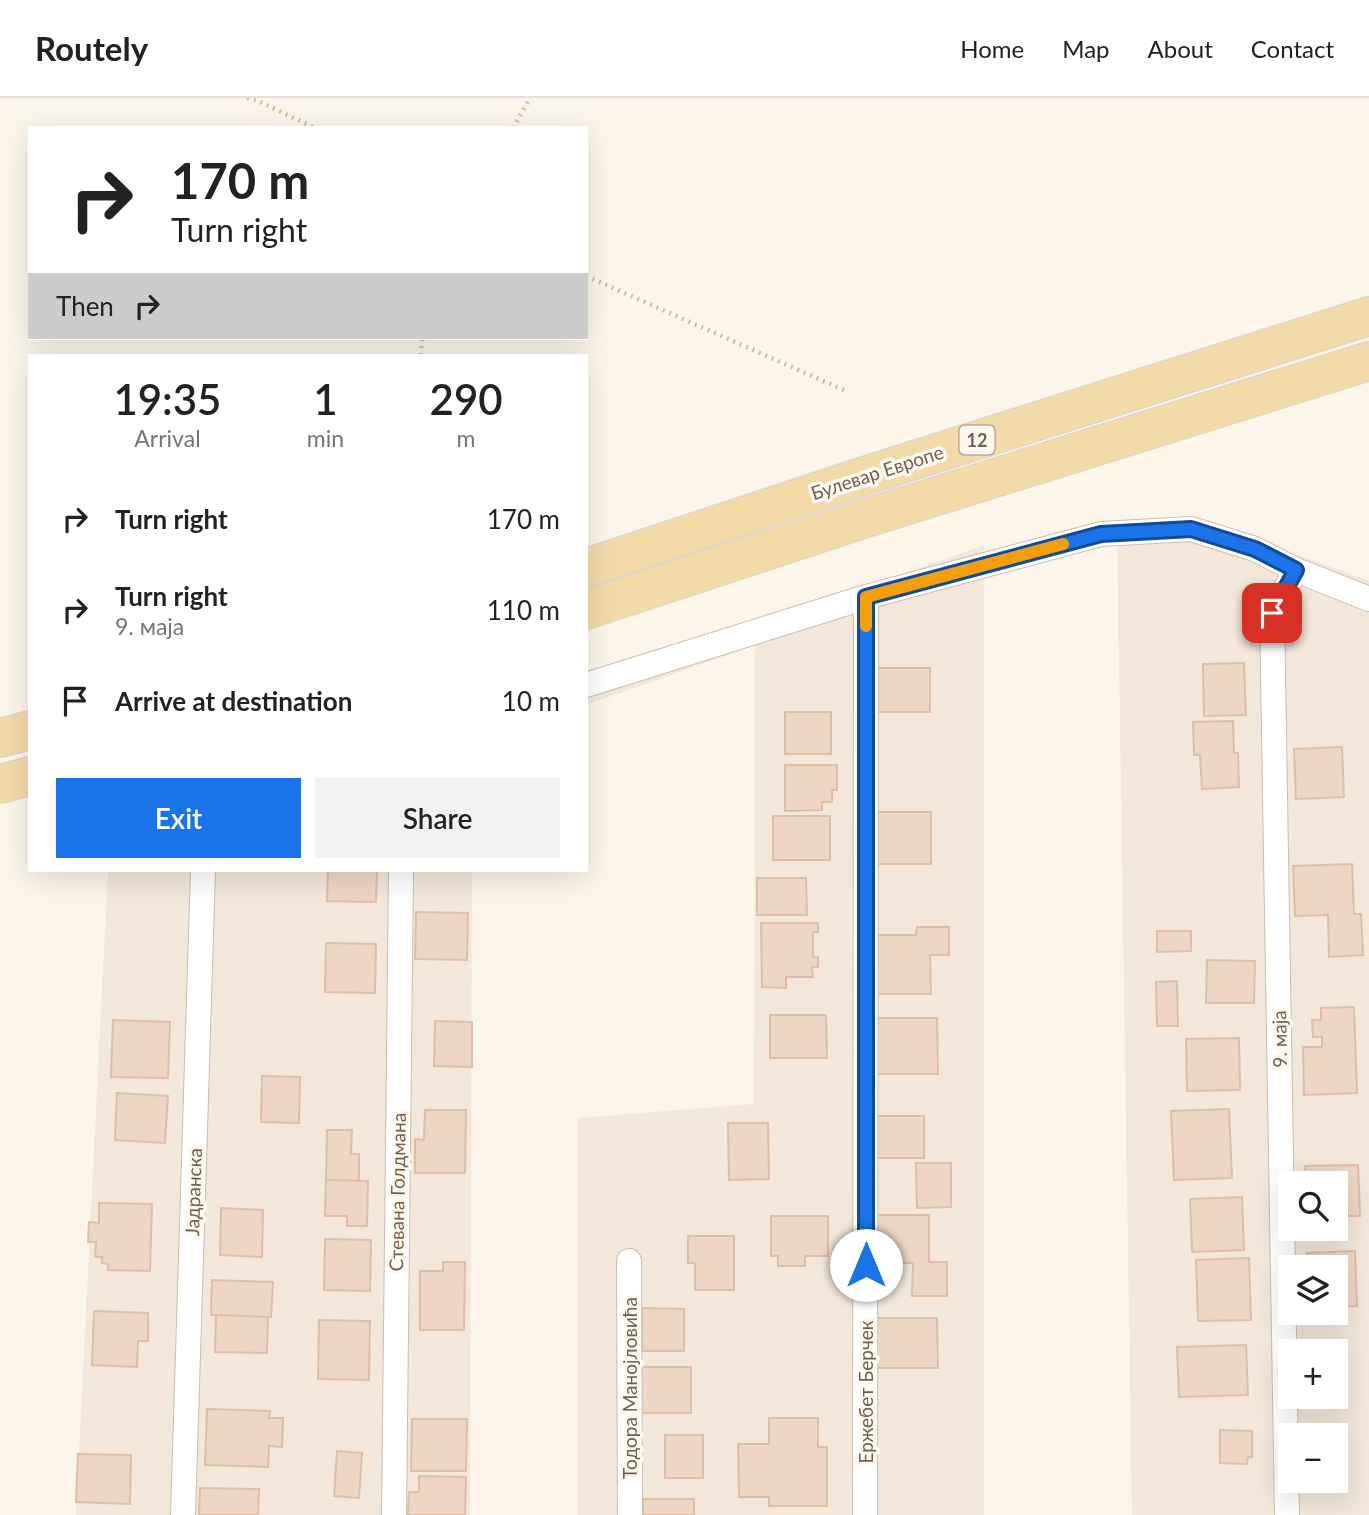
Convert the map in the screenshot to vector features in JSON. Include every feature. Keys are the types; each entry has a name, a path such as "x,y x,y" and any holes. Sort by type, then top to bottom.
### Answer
{"main road":[{"name":"Булевар Европе","path":"588,567 861,477 1369,316"},
{"name":"12","path":"588,609 863,519 1369,361"},
{"path":"0,738 28,731"},
{"path":"0,784 28,777"}],"street":[{"path":"588,684 866,597 1101,534 1191,529 1255,549 1296,570 1369,598"},
{"name":"9. маја","path":"1287,1515 1272,613 1296,570"},
{"name":"Ержебет Берчек","path":"865,1515 866,597"},
{"name":"Јадранска","path":"183,1515 202,872"},
{"name":"Стевана Голдмана","path":"394,1515 401,872"},
{"name":"Тодора Манојловића","path":"629,1261 630,1515"}],"path":[{"path":"247,98 311,126"},
{"path":"514,126 530,98"},
{"path":"588,277 846,391"}],"shaded area":[{"path":"1196,517 1369,581 1369,1515 1132,1515 1117,524"},
{"path":"984,545 984,1515 578,1515 578,1118 754,1104 755,645 588,704 588,686"},
{"path":"108,872 472,872 470,1515 76,1515"}],"building":[{"path":"1244,663 1246,715 1204,716 1203,664"},
{"path":"874,668 930,668 930,712 875,712"},
{"path":"785,712 831,712 831,754 785,754"},
{"path":"1233,721 1239,787 1202,789 1200,755 1194,755 1193,722"},
{"path":"1342,747 1344,797 1296,799 1294,749"},
{"path":"785,765 837,765 837,790 832,790 832,802 822,802 822,810 785,811"},
{"path":"874,812 931,812 931,864 874,864"},
{"path":"773,816 830,816 830,860 773,860"},
{"path":"1352,864 1354,914 1361,914 1363,955 1329,957 1328,915 1295,916 1293,866"},
{"path":"328,872 377,872 376,902 327,901"},
{"path":"757,878 806,878 807,915 757,915"},
{"path":"416,912 468,913 467,960 415,959"},
{"path":"761,923 818,923 818,932 813,932 813,957 818,957 818,967 812,967 813,977 786,977 786,988 762,987"},
{"path":"917,927 949,927 949,955 930,955 931,994 875,994 875,935 916,935"},
{"path":"1157,931 1191,931 1191,951 1157,952"},
{"path":"326,943 376,944 375,993 325,992"},
{"path":"1207,960 1255,961 1254,1003 1206,1003"},
{"path":"1177,981 1178,1026 1157,1026 1156,982"},
{"path":"1354,1007 1357,1093 1304,1095 1303,1047 1322,1047 1322,1037 1313,1037 1312,1020 1321,1020 1321,1008"},
{"path":"770,1015 826,1015 827,1058 770,1058"},
{"path":"875,1018 937,1018 938,1074 875,1074"},
{"path":"113,1020 170,1022 168,1078 111,1077"},
{"path":"435,1021 472,1022 472,1067 434,1066"},
{"path":"1239,1038 1240,1090 1187,1091 1186,1039"},
{"path":"262,1076 300,1077 299,1123 261,1122"},
{"path":"117,1093 168,1096 165,1143 115,1140"},
{"path":"1229,1109 1232,1178 1174,1180 1171,1111"},
{"path":"425,1110 466,1110 465,1173 415,1173 415,1139 424,1140"},
{"path":"875,1116 924,1116 924,1158 875,1158"},
{"path":"728,1123 768,1123 769,1179 729,1180"},
{"path":"327,1130 352,1130 351,1154 359,1154 359,1181 326,1180"},
{"path":"916,1163 951,1163 951,1207 917,1208"},
{"path":"1358,1165 1360,1216 1348,1216 1348,1171 1305,1171 1305,1166"},
{"path":"326,1180 368,1181 367,1226 347,1226 347,1216 325,1216"},
{"path":"1242,1197 1244,1250 1192,1252 1190,1199"},
{"path":"99,1203 152,1204 150,1271 108,1270 108,1264 102,1263 102,1257 95,1257 96,1242 88,1242 89,1222 99,1223"},
{"path":"221,1208 263,1210 262,1257 220,1255"},
{"path":"876,1215 929,1215 929,1262 947,1262 947,1296 912,1296 913,1263 876,1263"},
{"path":"771,1216 828,1216 828,1256 805,1256 805,1266 778,1266 778,1256 771,1256"},
{"path":"688,1236 734,1236 734,1290 695,1290 695,1263 688,1263"},
{"path":"325,1239 371,1240 370,1291 324,1290"},
{"path":"1355,1251 1357,1306 1348,1306 1348,1255 1307,1253"},
{"path":"1249,1258 1251,1320 1198,1321 1196,1260"},
{"path":"443,1262 465,1262 464,1330 420,1330 420,1271 443,1271"},
{"path":"212,1280 273,1282 271,1317 211,1315"},
{"path":"642,1308 684,1309 684,1351 642,1351"},
{"path":"94,1311 148,1313 148,1341 138,1341 137,1367 92,1365"},
{"path":"216,1315 268,1317 267,1353 215,1352"},
{"path":"876,1318 937,1318 938,1368 876,1368"},
{"path":"319,1320 370,1321 369,1380 318,1379"},
{"path":"1246,1345 1248,1395 1179,1397 1177,1347"},
{"path":"639,1367 691,1367 691,1413 639,1413"},
{"path":"207,1409 270,1411 269,1418 283,1418 282,1447 269,1446 268,1467 205,1465"},
{"path":"769,1418 818,1418 818,1447 827,1447 827,1506 769,1506 769,1497 739,1497 738,1444 769,1444"},
{"path":"412,1419 467,1419 466,1471 411,1471"},
{"path":"1220,1430 1252,1431 1252,1457 1248,1457 1247,1464 1220,1463"},
{"path":"665,1435 703,1435 703,1478 665,1478"},
{"path":"337,1451 362,1453 359,1498 334,1496"},
{"path":"78,1454 131,1455 130,1504 76,1502"},
{"path":"419,1476 466,1477 465,1515 408,1515 409,1492 419,1492"},
{"path":"200,1488 259,1489 258,1515 199,1515"},
{"path":"643,1499 694,1499 694,1515 643,1515"}],"slow traffic":[{"path":"866,626 866,597 1063,544"}],"route":[{"path":"866,1265 866,597 1101,534 1191,529 1255,549 1296,570 1272,613"}]}
